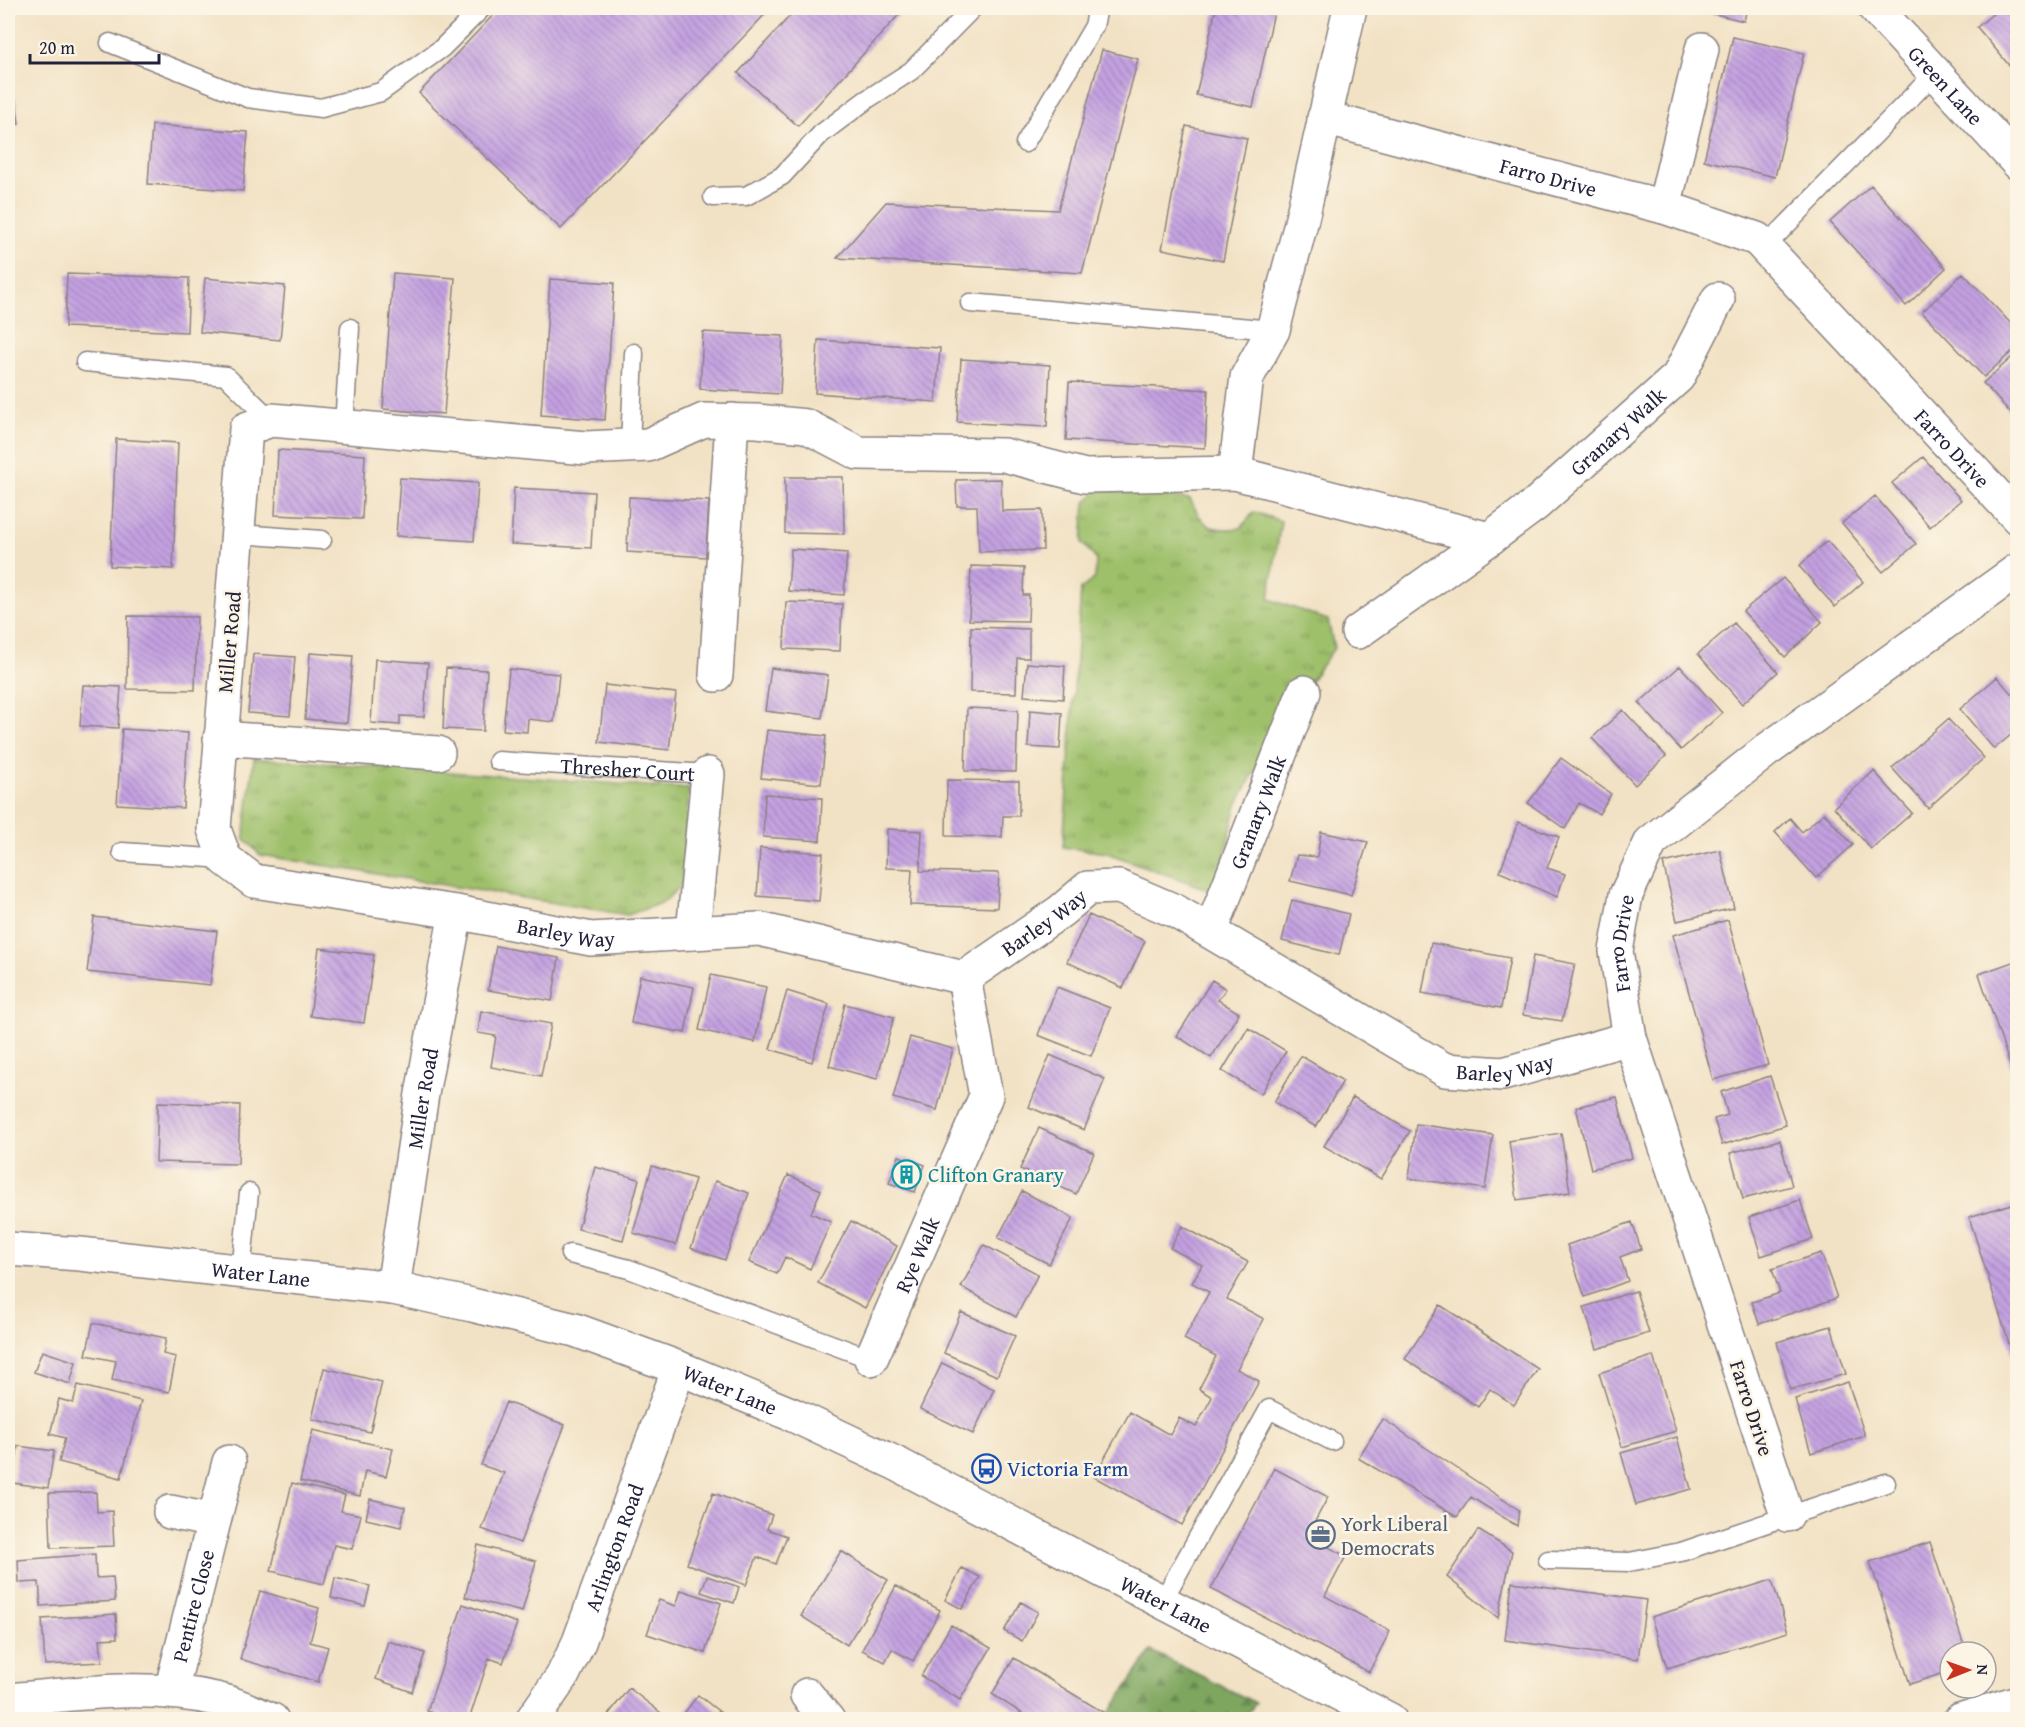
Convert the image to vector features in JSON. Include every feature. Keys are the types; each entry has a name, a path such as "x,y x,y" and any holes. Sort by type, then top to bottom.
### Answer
{"street":[{"path":"1236,472 1247,377 1273,330 1300,227 1350,8"},
{"name":"Green Lane","path":"1875,8 2018,163"},
{"path":"1664,207 1702,49"},
{"name":"Farro Drive","path":"1324,118 1664,207 1757,238 2018,518"},
{"name":"Granary Walk","path":"1358,632 1536,504 1678,377 1718,299"},
{"path":"271,420 586,448 648,445 704,420 806,426 858,453 1004,455 1086,476 1236,472 1489,539"},
{"name":"Miller Road","path":"225,859 214,829 246,429 271,420"},
{"path":"716,675 732,420"},
{"name":"Farro Drive","path":"1787,1515 1630,1038 1616,951 1626,895 1651,842 1767,750 2018,570"},
{"name":"Granary Walk","path":"1211,931 1304,692"},
{"path":"220,738 438,753"},
{"name":"Thresher Court","path":"693,933 708,774"},
{"path":"225,859 254,881 456,912"},
{"name":"Barley Way","path":"456,912 591,939 759,929 964,978 1061,911 1088,888 1119,887 1175,911 1211,931 1445,1070 1503,1074 1630,1038"},
{"name":"Miller Road","path":"393,1288 422,1094 456,912"},
{"name":"Rye Walk","path":"871,1359 986,1096 964,978"},
{"name":"Water Lane","path":"8,1249 80,1254 393,1288 574,1330 679,1368 793,1415 897,1464 1390,1719"},
{"name":"Arlington Road","path":"544,1715 579,1642 679,1368"},
{"name":"Pentire Close","path":"171,1690 229,1462"},
{"name":"Pentire Close","path":"170,1512 214,1521"},
{"path":"8,1700 132,1689 171,1690 218,1699 272,1719"},
{"path":"807,1695 828,1719"},
{"path":"1960,1719 2018,1702"}],"lane":[{"path":"110,43 248,98 321,108 381,92 442,48 482,8"},
{"path":"713,196 746,196 782,176 821,134 866,100 911,71 973,8"},
{"path":"1025,144 1094,26 1098,8"},
{"path":"1765,247 1935,73"},
{"path":"970,303 1273,330"},
{"path":"344,427 350,327"},
{"path":"630,446 634,353"},
{"path":"85,362 226,376 271,420"},
{"path":"238,534 322,540"},
{"name":"Thresher Court","path":"498,761 708,774"},
{"path":"122,852 225,859"},
{"path":"241,1272 249,1193"},
{"path":"570,1254 629,1269 871,1359"},
{"path":"1162,1602 1269,1409 1332,1441"},
{"path":"1548,1560 1629,1562 1681,1552 1886,1483"}],"green space":[{"path":"1099,489 1190,499 1199,516 1214,528 1241,528 1254,512 1281,521 1269,599 1328,620 1334,648 1279,725 1237,805 1215,892 1107,853 1063,847 1081,589 1095,578 1096,559 1082,543 1085,503"},
{"path":"254,758 689,789 682,884 664,902 628,915 260,855 244,838"},
{"path":"1151,1651 1256,1703 1243,1719 1105,1719"}],"building":[{"path":"500,8 771,8 561,229 419,93"},
{"path":"797,8 905,8 798,126 738,73"},
{"path":"1216,8 1275,8 1253,107 1196,95"},
{"path":"1689,8 1747,8 1744,21"},
{"path":"2000,8 2018,8 2018,76 1977,27"},
{"path":"1733,37 1804,53 1775,177 1704,160"},
{"path":"1102,50 1138,59 1082,273 837,258 886,202 1058,210"},
{"path":"16,101 19,124 8,125 8,102"},
{"path":"152,125 248,132 243,191 148,184"},
{"path":"1186,126 1247,138 1223,261 1162,249"},
{"path":"1871,185 1946,268 1906,306 1830,222"},
{"path":"393,273 455,278 444,414 383,409"},
{"path":"1963,273 2018,331 2018,346 1984,377 1922,312"},
{"path":"67,274 189,278 187,332 65,327"},
{"path":"205,278 285,286 280,340 200,332"},
{"path":"550,279 614,283 605,420 541,415"},
{"path":"703,332 783,336 780,394 700,389"},
{"path":"818,340 940,348 936,402 815,393"},
{"path":"2018,352 2018,421 1983,383"},
{"path":"961,359 1050,365 1047,427 957,422"},
{"path":"1069,382 1208,390 1205,448 1066,440"},
{"path":"116,439 178,443 173,569 110,566"},
{"path":"278,450 365,455 362,519 275,515"},
{"path":"1923,457 1961,500 1930,527 1892,483"},
{"path":"785,477 843,477 844,534 785,533"},
{"path":"400,478 478,483 474,541 396,536"},
{"path":"1001,479 1002,511 1042,510 1043,550 979,552 977,506 957,506 956,480"},
{"path":"514,488 594,492 591,548 511,544"},
{"path":"1875,496 1916,544 1883,572 1842,523"},
{"path":"629,497 709,501 706,557 627,552"},
{"path":"1827,541 1863,582 1835,607 1799,566"},
{"path":"791,549 847,553 844,595 788,591"},
{"path":"971,566 1024,568 1023,595 1029,595 1028,621 969,620"},
{"path":"1783,578 1822,622 1785,657 1743,611"},
{"path":"786,602 842,604 840,651 784,649"},
{"path":"128,616 197,617 195,690 127,689"},
{"path":"1734,623 1778,672 1742,704 1698,654"},
{"path":"971,627 1029,629 1029,658 1017,658 1016,693 970,692"},
{"path":"310,653 353,656 347,723 305,719"},
{"path":"253,654 295,657 290,716 248,713"},
{"path":"375,659 428,663 424,717 400,716 400,725 371,723"},
{"path":"1027,663 1065,666 1063,699 1024,696"},
{"path":"1680,666 1722,713 1681,750 1639,703"},
{"path":"446,668 487,670 483,731 443,729"},
{"path":"771,668 828,675 822,718 765,711"},
{"path":"509,669 559,674 554,722 528,719 527,732 503,730"},
{"path":"1997,677 2018,701 2018,729 1994,749 1960,709"},
{"path":"83,685 121,687 118,728 80,726"},
{"path":"605,685 676,693 669,750 599,742"},
{"path":"967,708 1018,710 1016,772 965,771"},
{"path":"1030,710 1062,713 1060,749 1028,747"},
{"path":"1623,710 1666,756 1635,785 1592,738"},
{"path":"1948,719 1984,758 1928,808 1892,768"},
{"path":"122,729 188,733 183,808 117,804"},
{"path":"767,730 826,736 821,784 761,778"},
{"path":"1561,758 1611,794 1599,814 1579,803 1565,829 1528,803"},
{"path":"1874,771 1912,813 1871,849 1834,807"},
{"path":"947,780 1019,781 1019,816 1003,816 1002,837 946,836"},
{"path":"765,794 822,798 820,841 763,837"},
{"path":"1824,813 1853,845 1816,878 1775,832 1790,818 1802,832"},
{"path":"1518,822 1559,837 1547,868 1565,874 1557,897 1500,872"},
{"path":"887,829 922,831 920,871 999,873 997,908 910,905 912,869 886,868"},
{"path":"1321,832 1368,842 1351,895 1290,881 1297,855 1317,857"},
{"path":"760,848 823,853 819,901 757,896"},
{"path":"1720,850 1734,908 1677,921 1663,863"},
{"path":"1292,900 1349,914 1339,955 1282,941"},
{"path":"1089,915 1145,941 1123,988 1067,962"},
{"path":"94,917 217,931 210,985 87,972"},
{"path":"1728,920 1768,1065 1713,1080 1673,935"},
{"path":"1431,943 1510,958 1501,1008 1422,993"},
{"path":"496,946 559,958 552,1001 488,990"},
{"path":"319,948 374,955 364,1023 310,1016"},
{"path":"1533,956 1575,964 1562,1021 1523,1015"},
{"path":"2018,960 2018,1085 2017,1086 1979,974"},
{"path":"711,975 766,987 755,1042 699,1030"},
{"path":"640,976 694,987 685,1033 631,1023"},
{"path":"1212,980 1226,989 1218,1000 1239,1013 1211,1058 1177,1036"},
{"path":"1057,987 1110,1008 1091,1056 1038,1035"},
{"path":"787,991 829,1004 812,1062 770,1049"},
{"path":"845,1004 894,1017 877,1079 829,1066"},
{"path":"481,1011 551,1024 541,1076 491,1067 496,1036 478,1033"},
{"path":"1248,1028 1286,1051 1261,1094 1222,1071"},
{"path":"910,1037 953,1049 937,1110 893,1098"},
{"path":"1050,1055 1105,1079 1084,1130 1029,1107"},
{"path":"1301,1056 1343,1081 1316,1127 1274,1102"},
{"path":"1770,1076 1786,1125 1722,1145 1714,1119 1728,1115 1721,1092"},
{"path":"1353,1097 1410,1131 1381,1179 1324,1146"},
{"path":"1617,1097 1632,1158 1591,1169 1576,1107"},
{"path":"158,1102 240,1105 238,1164 156,1162"},
{"path":"1416,1124 1493,1135 1485,1189 1409,1178"},
{"path":"1039,1128 1094,1153 1076,1194 1020,1169"},
{"path":"1561,1133 1570,1192 1517,1200 1509,1141"},
{"path":"1780,1140 1792,1186 1743,1199 1730,1153"},
{"name":"Clifton Granary","path":"899,1156 925,1165 915,1192 889,1183"},
{"path":"652,1166 695,1179 676,1245 633,1233"},
{"path":"595,1167 639,1179 623,1240 578,1229"},
{"path":"788,1175 821,1190 811,1213 831,1222 810,1269 785,1257 777,1274 749,1262"},
{"path":"715,1181 749,1193 725,1260 691,1248"},
{"path":"1022,1191 1073,1218 1049,1264 998,1238"},
{"path":"1800,1200 1813,1239 1761,1256 1749,1217"},
{"path":"2018,1202 2018,1369 2017,1369 1969,1217"},
{"path":"851,1221 897,1246 865,1308 818,1283"},
{"path":"1632,1222 1641,1249 1620,1257 1628,1281 1585,1297 1567,1245"},
{"path":"1182,1226 1248,1262 1227,1299 1264,1319 1237,1369 1259,1381 1182,1525 1094,1477 1130,1412 1170,1435 1179,1418 1196,1427 1212,1397 1199,1389 1216,1356 1184,1339 1209,1292 1192,1283 1202,1265 1170,1248"},
{"path":"984,1245 1038,1274 1016,1317 961,1287"},
{"path":"1821,1253 1837,1298 1759,1324 1752,1302 1780,1293 1772,1269"},
{"path":"1636,1291 1649,1333 1597,1349 1584,1307"},
{"path":"1440,1305 1538,1369 1514,1405 1490,1389 1478,1407 1405,1359"},
{"path":"961,1312 1015,1336 997,1376 944,1353"},
{"path":"93,1323 166,1338 163,1354 176,1357 169,1392 112,1380 116,1361 86,1355"},
{"path":"1831,1326 1846,1374 1790,1390 1777,1342"},
{"path":"42,1351 76,1362 70,1384 34,1372"},
{"path":"1653,1356 1676,1431 1622,1447 1599,1373"},
{"path":"942,1363 994,1389 973,1434 920,1409"},
{"path":"324,1368 382,1382 370,1432 312,1419"},
{"path":"1848,1382 1865,1436 1811,1453 1795,1399"},
{"path":"78,1385 141,1401 121,1478 59,1462 65,1438 50,1434 59,1399 73,1403"},
{"path":"506,1402 565,1425 520,1543 482,1529 504,1473 481,1465"},
{"path":"1383,1419 1519,1510 1517,1526 1471,1497 1457,1517 1358,1458"},
{"path":"313,1430 393,1449 386,1476 365,1471 360,1496 300,1481"},
{"path":"1677,1437 1691,1489 1636,1505 1621,1453"},
{"path":"18,1446 54,1451 48,1488 13,1483"},
{"path":"1274,1468 1328,1497 1307,1536 1346,1556 1325,1596 1390,1631 1369,1672 1211,1589"},
{"path":"292,1483 345,1495 341,1511 361,1515 352,1549 334,1545 324,1584 271,1571"},
{"path":"96,1492 97,1512 112,1511 114,1546 51,1548 49,1493"},
{"path":"713,1493 772,1515 767,1529 787,1536 776,1564 757,1557 746,1585 687,1564"},
{"path":"370,1499 405,1507 401,1527 366,1519"},
{"path":"1478,1530 1512,1551 1498,1618 1447,1577"},
{"path":"1930,1542 1962,1640 1938,1640 1938,1675 1910,1684 1870,1562"},
{"path":"478,1545 536,1561 522,1612 465,1597"},
{"path":"841,1551 888,1580 847,1645 801,1616"},
{"path":"95,1554 96,1578 113,1577 115,1601 41,1606 39,1582 19,1583 18,1560"},
{"path":"962,1568 980,1577 962,1609 945,1600"},
{"path":"707,1576 739,1587 734,1603 701,1592"},
{"path":"335,1578 370,1586 365,1606 331,1598"},
{"path":"1772,1580 1788,1632 1667,1668 1651,1617"},
{"path":"1512,1582 1646,1600 1638,1659 1505,1640"},
{"path":"896,1586 940,1610 913,1661 892,1649 885,1662 862,1650"},
{"path":"681,1590 721,1603 705,1653 647,1634 659,1600 676,1606"},
{"path":"260,1591 319,1608 310,1642 328,1647 318,1682 240,1659"},
{"path":"1021,1602 1038,1612 1022,1641 1004,1631"},
{"path":"463,1604 517,1623 503,1663 489,1658 469,1720 453,1720 427,1711"},
{"path":"116,1614 117,1638 100,1639 102,1662 45,1665 42,1619"},
{"path":"951,1625 991,1648 960,1700 921,1676"},
{"path":"388,1641 425,1653 412,1692 376,1679"},
{"path":"1014,1658 1106,1714 1101,1720 1032,1720 992,1694"},
{"path":"629,1688 670,1720 614,1720 608,1715"},
{"path":"698,1695 730,1720 679,1720"}],"place":[{"name":"Clifton Granary","path":"907,1174"},
{"name":"Victoria Farm","path":"986,1468"},
{"name":"York Liberal Democrats","path":"1320,1535"}]}
